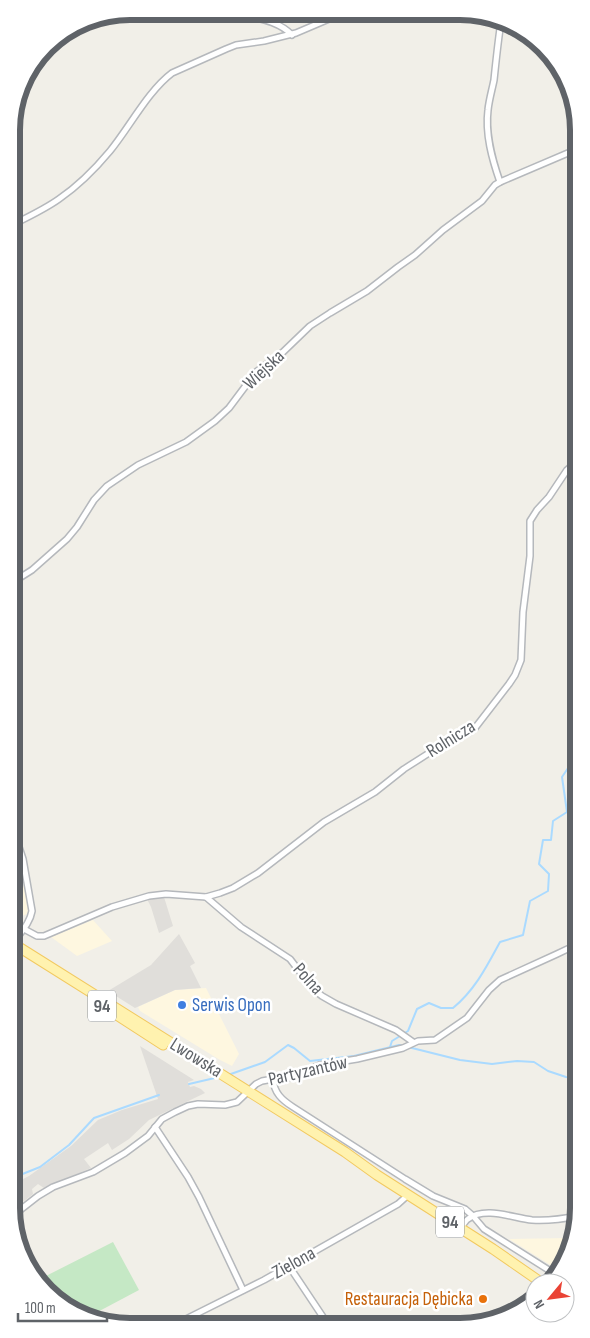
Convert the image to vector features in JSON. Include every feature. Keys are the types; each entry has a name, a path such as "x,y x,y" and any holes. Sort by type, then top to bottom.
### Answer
{"main road":[{"name":"Lwowska","path":"20,947 247,1094 345,1152 376,1175 536,1273"},
{"name":"Lwowska","path":"20,955 219,1076"},
{"name":"Lwowska","path":"493,1248 528,1273"}],"street":[{"path":"260,20 271,23 292,34"},
{"path":"20,220 58,200 82,180 110,150 155,90 172,73 202,58 236,45 292,34 326,20"},
{"path":"500,28 494,79 487,114 492,156 500,182"},
{"name":"Wiejska","path":"20,578 67,539 94,500 107,486 131,470 186,442 215,421 229,408 259,369 283,352 315,322 368,291 482,201 495,185 570,152"},
{"name":"Rolnicza","path":"206,897 242,883 258,873 324,822 375,792 422,757 475,728 509,684 521,660 523,612 530,556 530,522 570,467"},
{"path":"20,850 32,904 31,918 20,935"},
{"path":"24,929 37,936 44,936 112,908 149,896 166,894 206,897"},
{"name":"Polna","path":"206,897 241,927 290,959 313,989 329,1001 399,1032 406,1037 408,1045"},
{"path":"408,1045 435,1040 467,1018 489,990 500,980 570,948"},
{"name":"Partyzantów","path":"20,1210 38,1196 54,1187 92,1172 124,1153 148,1136 162,1119 188,1106 203,1103 229,1105 237,1102 262,1081 290,1078 320,1065 358,1060 408,1045"},
{"path":"273,1079 276,1092 293,1107 433,1196 465,1209 484,1229 550,1271"},
{"path":"155,1127 199,1197 243,1290"},
{"name":"Zielona","path":"188,1318 289,1266 398,1204 408,1195"},
{"path":"461,1228 473,1216 484,1213 532,1220 559,1220 570,1218"},
{"path":"289,1266 324,1318"}],"shaded area":[{"path":"20,873 29,908 27,914 20,917"},
{"path":"164,897 173,926 159,933 147,899"},
{"path":"93,920 112,941 77,956 51,937"},
{"path":"179,934 195,963 190,966 201,988 175,990 135,1008 108,991 151,965"},
{"path":"206,988 239,1054 232,1066 140,1011 138,1007 175,990"},
{"path":"140,1046 194,1080 188,1082 190,1087 194,1086 205,1093 149,1120 129,1139 112,1150 108,1143 84,1159 91,1168 44,1188 38,1184 32,1189 33,1194 20,1204 20,1180 71,1146 98,1120 122,1110 158,1099"},
{"path":"565,1238 562,1250 553,1266 509,1239"}],"green space":[{"path":"113,1242 139,1290 97,1312 81,1307 57,1291 44,1277"}],"waterway":[{"path":"390,1047 392,1041 408,1031 417,1009 429,1003 441,1008 453,1008 474,986 500,942 523,935 530,901 548,891 549,874 539,864 543,840 551,840 553,821 567,812 562,777 570,765"},
{"path":"228,1075 265,1062 288,1045 310,1061 354,1056 399,1045 404,1046"},
{"path":"408,1047 460,1060 492,1064 517,1061 534,1062 548,1071 570,1077"},
{"path":"189,1084 219,1077"},
{"path":"20,1175 40,1167 69,1145 94,1118 159,1095"}],"place":[{"name":"Serwis Opon","path":"182,1005"},
{"name":"Restauracja Dębicka","path":"483,1299"}]}
